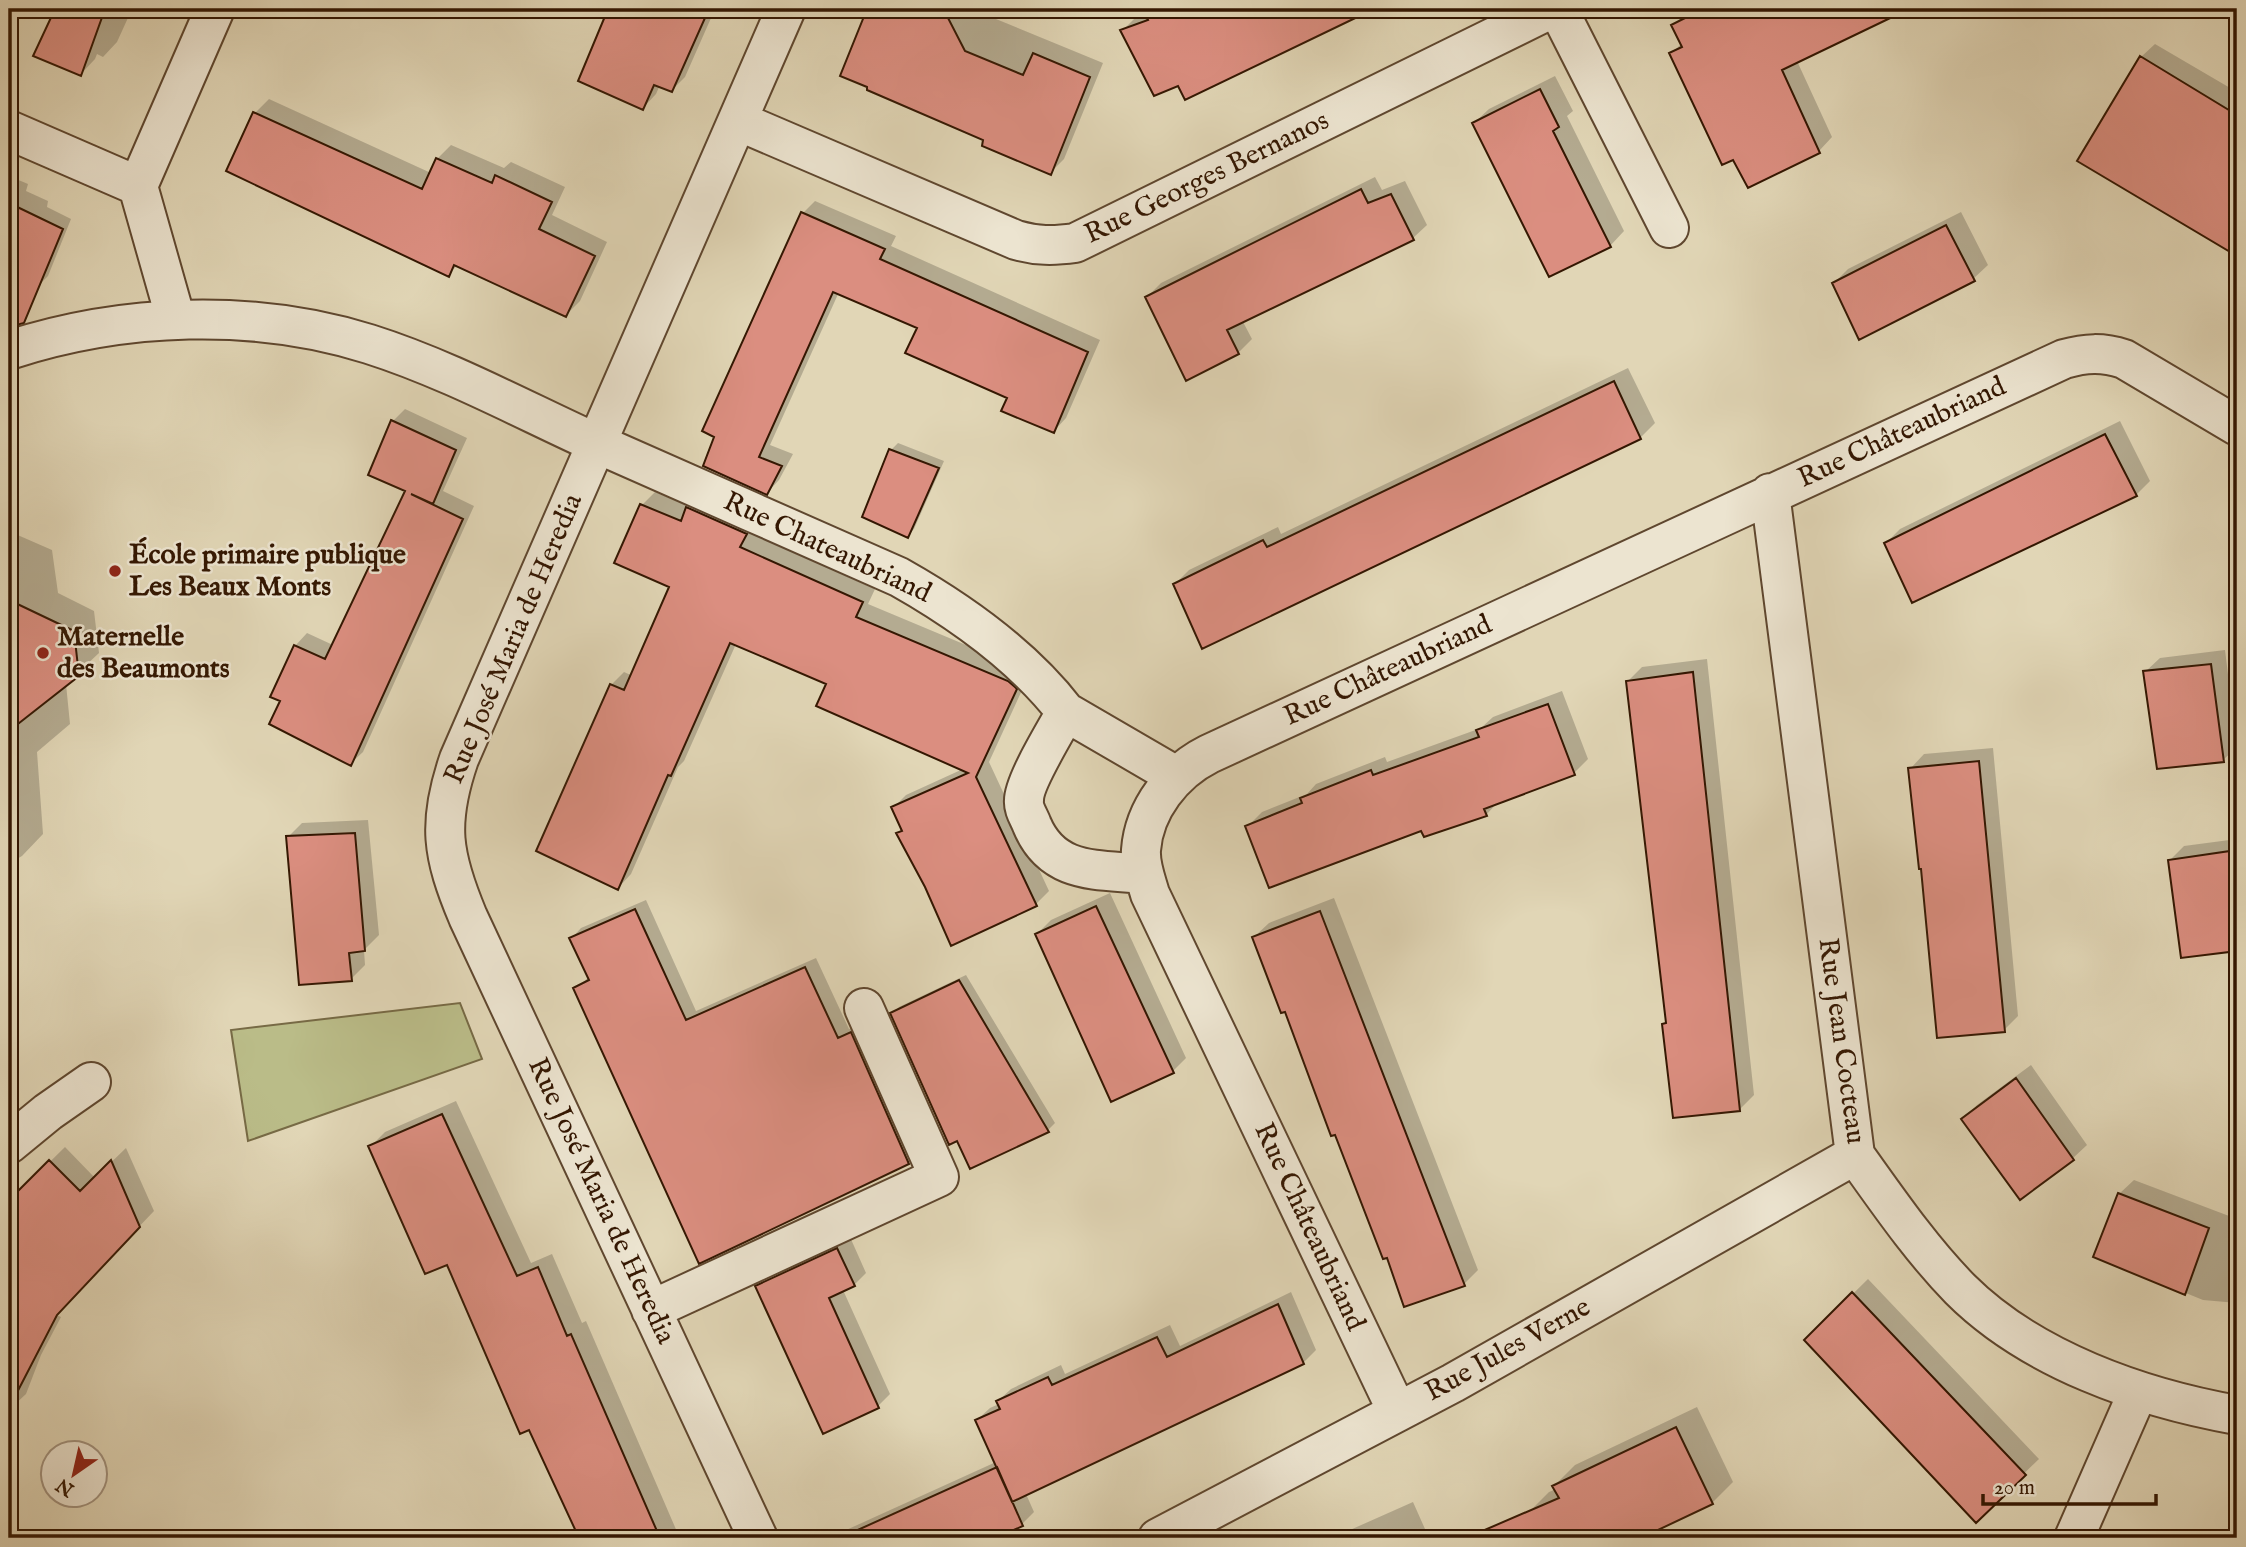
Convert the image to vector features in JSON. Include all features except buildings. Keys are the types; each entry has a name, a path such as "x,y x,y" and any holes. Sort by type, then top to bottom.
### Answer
{"street":[{"path":"176,320 138,186 215,9"},
{"name":"Rue José Maria de Heredia","path":"758,1538 468,917 456,887 444,841 444,816 448,790 459,759 786,9"},
{"name":"Rue Georges Bernanos","path":"738,121 1016,240 1037,246 1057,246 1076,243 1550,9"},
{"path":"1558,9 1668,228"},
{"path":"9,130 138,186"},
{"name":"Rue Chateaubriand","path":"9,351 92,329 176,320 256,322 369,344 446,374 899,577 959,614 1027,667 1066,712 1176,776"},
{"name":"Rue Châteaubriand","path":"1397,1411 1150,894 1141,852 1143,834 1162,793 1176,776 1191,763 1209,754 2064,359 2085,353 2106,353 2124,359 2146,369 2237,426"},
{"name":"Rue Jean Cocteau","path":"1770,493 1855,1155 1935,1261 1960,1289 2010,1329 2036,1345 2138,1392 2175,1403 2237,1415"},
{"path":"1066,712 1028,783 1023,799 1038,840 1058,860 1073,865 1144,874"},
{"path":"651,1310 939,1177 864,1009"},
{"path":"9,1144 91,1082"},
{"name":"Rue Jules Verne","path":"1158,1538 1453,1383 1855,1155"},
{"path":"2074,1538 2138,1392"}],"green space":[{"path":"460,1003 482,1059 248,1141 231,1030"}],"place":[{"name":"École primaire publique Les Beaux Monts","path":"115,571"},
{"name":"Maternelle des Beaumonts","path":"43,653"}]}
